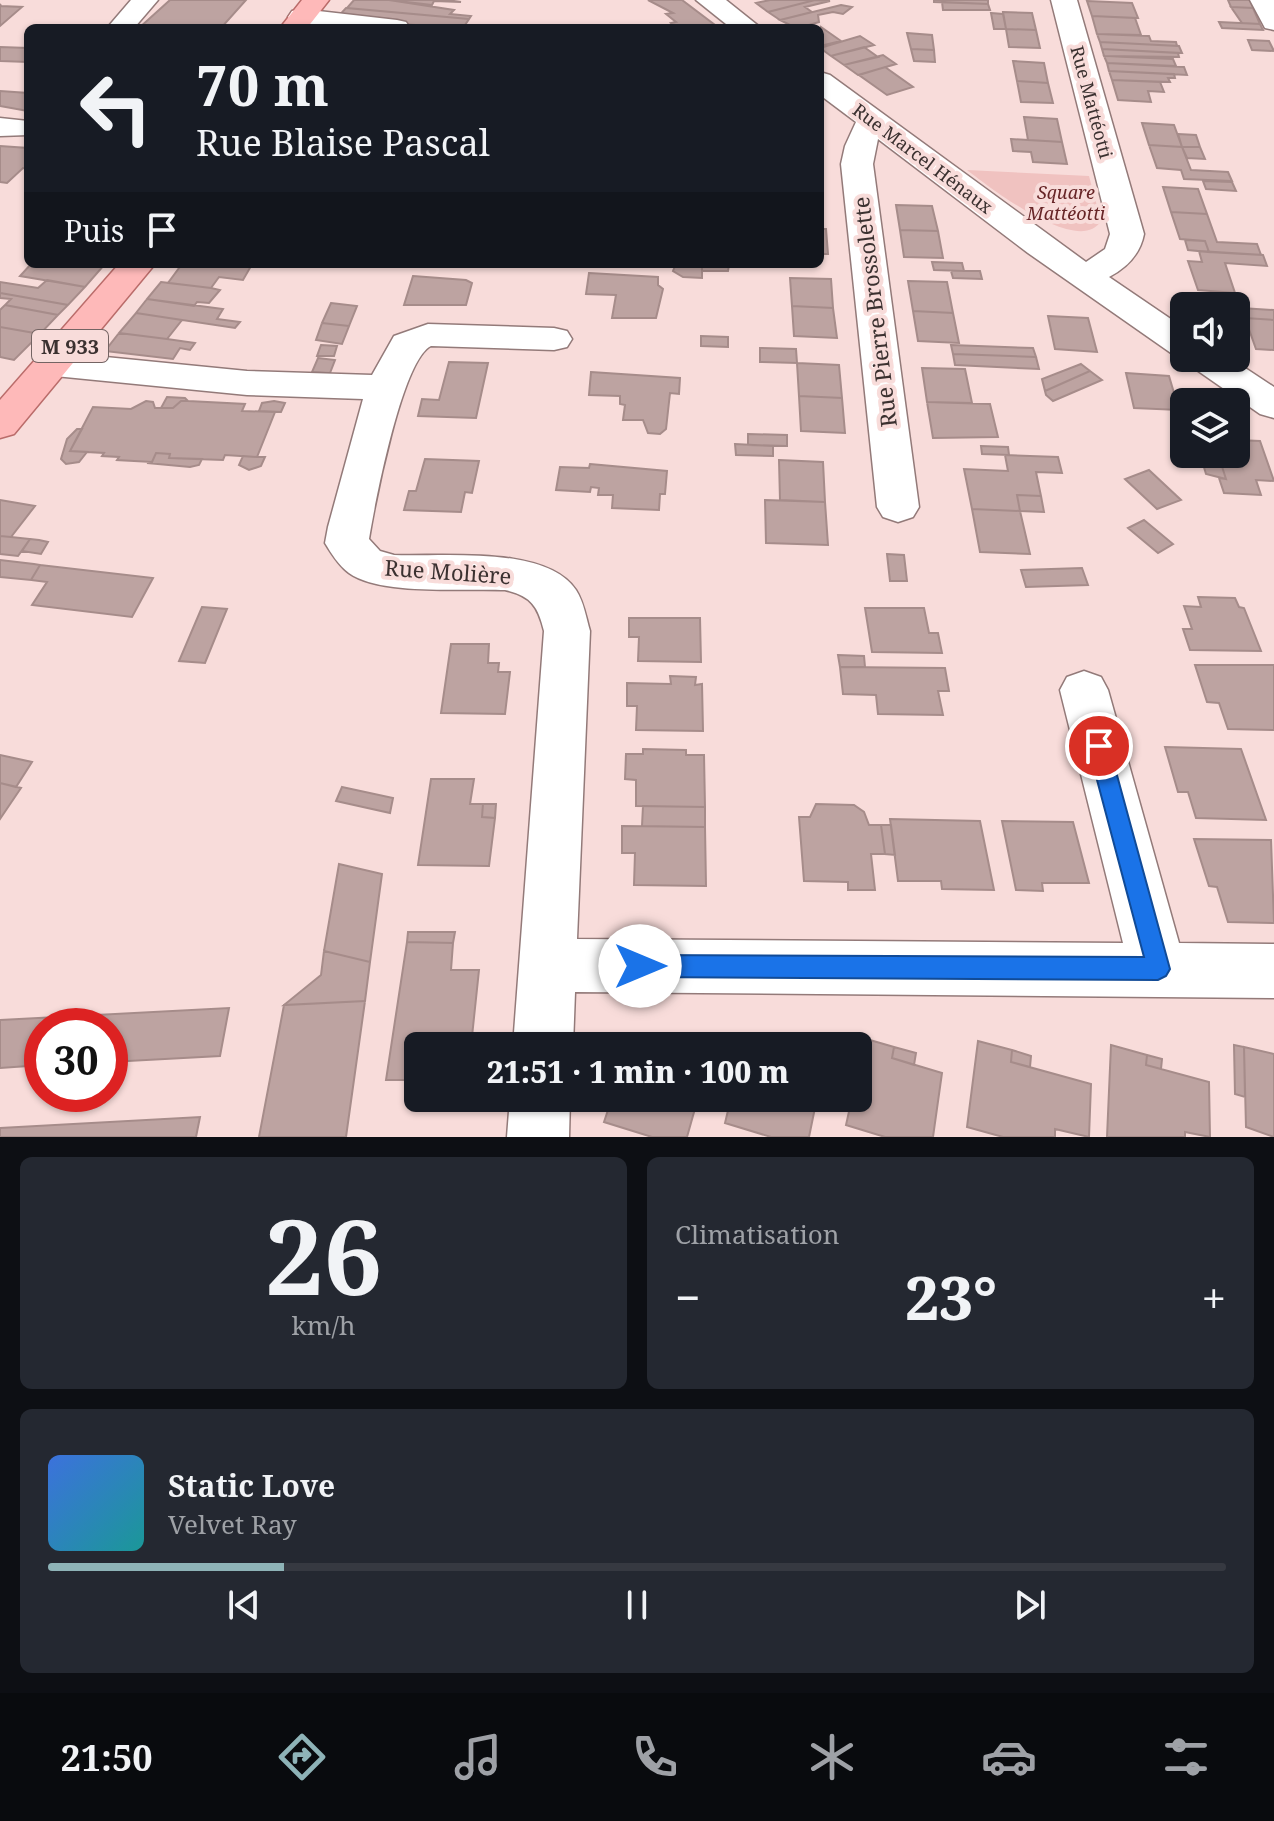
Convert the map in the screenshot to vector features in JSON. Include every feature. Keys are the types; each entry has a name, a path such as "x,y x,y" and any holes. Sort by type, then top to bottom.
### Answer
{"main road":[{"name":"M 933","path":"0,425 135,268"}],"street":[{"path":"124,24 145,0"},
{"path":"709,0 742,24"},
{"name":"Rue Mattéotti","path":"1064,0 1127,234 1123,250 1103,267 1083,276"},
{"path":"1263,0 1274,22"},
{"path":"303,15 368,24"},
{"name":"Rue Marcel Hénaux","path":"824,84 1083,276 1170,335"},
{"name":"Rue Pierre Brossolette","path":"872,120 860,146 857,164 898,507"},
{"name":"Rue Molière","path":"544,1032 567,618 552,593 525,577 394,570 361,561 347,543 398,356 418,337 554,339"},
{"path":"55,364 247,383 388,388"},
{"path":"1225,372 1274,405"},
{"path":"1084,690 1158,969"},
{"path":"548,965 1274,971"},
{"path":"538,1137 539,1112"}],"green space":[{"name":"Square Mattéotti","path":"967,170 1089,176 1101,221 1090,230 1074,231 1055,225 1013,203"}],"building":[{"path":"170,0 246,0 225,24 143,24"},
{"path":"354,0 389,0 454,10 450,14 471,16 469,19 347,8"},
{"path":"389,0 447,0 461,2 434,1 432,5"},
{"path":"648,0 682,0 714,24 672,24 676,22 666,14 673,13"},
{"path":"815,0 768,12 756,3"},
{"path":"815,0 830,1 805,7 812,12 780,20 768,12"},
{"path":"988,0 988,4 934,2"},
{"path":"1228,0 1250,0 1253,8 1231,7"},
{"path":"1087,1 1132,3 1138,18 1092,16"},
{"path":"942,2 988,4 990,10 943,10"},
{"path":"841,5 852,7 843,14 818,15 819,22 812,24 788,24 780,20"},
{"path":"1,6 22,7 0,26"},
{"path":"1231,7 1253,8 1260,24 1242,23"},
{"path":"346,8 469,19 466,24 335,20"},
{"path":"1003,12 1032,13 1036,30 1006,29"},
{"path":"991,13 1003,14 1006,29 994,29"},
{"path":"1092,16 1135,18 1141,35 1097,34"},
{"path":"1219,22 1260,24 1263,30 1222,28"},
{"path":"824,29 841,41 824,45"},
{"path":"1006,29 1036,30 1040,48 1009,47"},
{"path":"907,33 932,35 934,50 911,49"},
{"path":"1097,34 1149,36 1151,41 1176,42 1177,46 1100,42"},
{"path":"860,36 874,45 831,56 824,51 824,47"},
{"path":"1248,40 1269,41 1274,51 1252,50"},
{"path":"1100,42 1179,46 1182,53 1102,49"},
{"path":"0,47 24,48 24,62 0,61"},
{"path":"864,47 878,57 844,65 831,56"},
{"path":"911,49 934,50 935,62 914,61"},
{"path":"1102,49 1178,53 1179,57 1104,56"},
{"path":"883,55 896,64 858,75 844,65"},
{"path":"1104,56 1173,59 1176,66 1107,63"},
{"path":"1013,61 1044,63 1048,83 1017,81"},
{"path":"1107,63 1184,67 1187,75 1109,71"},
{"path":"885,67 913,87 887,95 859,75"},
{"path":"1109,71 1174,74 1175,78 1168,78 1170,82 1112,80"},
{"path":"1112,80 1160,82 1164,92 1148,91 1151,102 1118,100"},
{"path":"1017,81 1048,83 1053,103 1021,102"},
{"path":"0,91 24,93 24,110 0,106"},
{"path":"1024,117 1057,119 1062,142 1028,140"},
{"path":"1142,123 1174,125 1182,147 1149,145"},
{"path":"1178,134 1196,135 1200,147 1182,147"},
{"path":"1011,139 1062,142 1067,164 1033,162 1031,152 1013,151"},
{"path":"1149,145 1182,147 1191,170 1228,172 1232,181 1184,179 1181,170 1157,168"},
{"path":"0,146 24,148 24,168 7,183 0,182"},
{"path":"1182,147 1200,147 1205,159 1187,158"},
{"path":"1203,181 1232,182 1236,191 1206,189"},
{"path":"1163,187 1198,189 1207,214 1171,212"},
{"path":"896,205 932,206 938,231 900,230"},
{"path":"1171,212 1207,214 1217,242 1257,244 1261,255 1209,252 1205,241 1180,239"},
{"path":"824,229 826,229 828,254 824,254"},
{"path":"900,230 938,231 943,258 904,257"},
{"path":"1185,240 1205,241 1209,252 1188,250"},
{"path":"1199,251 1263,255 1267,266 1225,263 1235,292 1223,292 1198,290 1188,261 1202,262"},
{"path":"932,262 962,263 964,271 934,270"},
{"path":"27,268 102,268 85,287 20,276"},
{"path":"179,268 250,268 243,280 219,277 211,288 168,283"},
{"path":"674,268 702,268 702,278 683,277 673,271"},
{"path":"702,268 728,268 728,271 702,271"},
{"path":"951,271 980,271 982,279 953,278"},
{"path":"589,273 658,277 658,285 663,289 656,318 612,318 616,295 586,294"},
{"path":"413,276 472,283 466,305 404,305"},
{"path":"790,278 831,279 833,308 792,306"},
{"path":"47,280 85,287 68,305 0,293 0,282 38,288"},
{"path":"908,281 947,282 953,313 913,311"},
{"path":"161,282 220,290 209,303 197,302 194,306 147,299"},
{"path":"0,294 68,305 58,315 5,305 11,299 0,298"},
{"path":"147,299 223,309 217,319 240,322 235,328 136,313"},
{"path":"331,303 357,306 349,326 322,323"},
{"path":"5,305 58,315 40,334 0,327 0,310"},
{"path":"792,306 833,308 837,338 794,336"},
{"path":"1250,309 1274,310 1274,320 1250,318"},
{"path":"913,311 953,313 959,343 918,341"},
{"path":"136,313 182,320 167,339 119,333"},
{"path":"1048,316 1088,318 1097,352 1055,349"},
{"path":"1250,318 1274,320 1274,350 1256,349 1250,332"},
{"path":"322,323 349,326 342,344 316,340"},
{"path":"0,327 40,334 14,360 0,357"},
{"path":"119,333 195,343 190,350 180,348 173,359 105,351"},
{"path":"701,336 728,337 728,347 701,346"},
{"path":"321,345 337,346 334,356 317,356"},
{"path":"951,345 1033,348 1036,357 953,354"},
{"path":"760,348 796,349 797,363 760,362"},
{"path":"953,354 1036,357 1039,369 955,365"},
{"path":"318,358 335,360 330,373 312,372"},
{"path":"449,362 488,363 476,418 418,416 422,399 439,400"},
{"path":"797,363 839,365 842,398 799,396"},
{"path":"1081,364 1090,371 1045,391 1042,379"},
{"path":"922,368 965,369 972,403 927,402"},
{"path":"1090,371 1102,380 1053,401 1046,395 1045,391"},
{"path":"591,372 680,378 679,394 670,393 666,429 660,434 648,433 643,420 623,420 625,405 620,404 620,396 589,395"},
{"path":"1126,373 1169,376 1173,388 1170,388 1170,410 1134,408"},
{"path":"799,396 842,398 845,433 801,431"},
{"path":"167,397 188,401 181,401 173,408 161,408"},
{"path":"146,401 153,402 155,408 173,408 181,401 188,401 245,404 242,411 275,412 257,457 225,455 223,460 169,458 170,454 156,453 152,462 117,460 119,457 102,456 104,453 70,451 93,407 131,409"},
{"path":"927,402 990,404 998,437 933,438"},
{"path":"262,403 285,403 281,412 259,411"},
{"path":"77,429 82,429 70,451 87,452 79,462 66,464 61,459 67,439"},
{"path":"748,434 787,435 787,446 748,445"},
{"path":"1250,441 1260,441 1274,481 1256,480 1261,495 1224,493 1219,478 1226,479 1222,468 1250,468"},
{"path":"735,444 773,446 773,456 736,455"},
{"path":"981,446 1008,447 1009,455 982,454"},
{"path":"156,453 170,454 169,458 202,459 199,465 190,467 147,463 152,462"},
{"path":"1005,455 1058,457 1062,473 1036,472 1041,496 1017,495 1020,511 972,509 964,469 1008,471"},
{"path":"243,456 265,457 261,466 249,470 239,465"},
{"path":"425,459 479,461 472,493 465,492 461,512 404,510 409,491 416,491"},
{"path":"779,460 823,462 825,502 780,500"},
{"path":"590,464 667,471 665,494 660,494 659,510 612,508 613,495 598,495 599,488 591,487 590,492 556,490 560,467 589,468"},
{"path":"1204,468 1222,468 1226,479 1206,474"},
{"path":"1149,470 1181,500 1157,509 1125,479"},
{"path":"1017,495 1041,496 1044,512 1020,511"},
{"path":"0,500 35,506 11,537 0,536"},
{"path":"765,500 825,502 828,545 766,543"},
{"path":"972,509 1020,511 1030,554 980,552"},
{"path":"1144,520 1173,544 1158,553 1128,528"},
{"path":"0,536 30,539 18,556 0,554"},
{"path":"30,539 48,542 41,554 22,551"},
{"path":"887,554 904,555 907,581 890,581"},
{"path":"0,560 40,565 31,580 0,577"},
{"path":"40,565 153,578 132,617 32,605 47,582 31,580"},
{"path":"1082,568 1088,585 1026,587 1021,570"},
{"path":"1198,597 1235,598 1239,607 1244,608 1261,651 1190,650 1183,629 1192,629 1184,606 1201,607"},
{"path":"202,607 227,609 205,663 179,661"},
{"path":"865,608 924,608 929,633 938,633 942,653 872,652"},
{"path":"629,618 700,618 701,662 638,661 639,637 629,637"},
{"path":"451,644 489,644 488,663 499,663 498,672 510,672 505,714 441,713"},
{"path":"838,655 864,656 865,667 840,667"},
{"path":"1195,665 1274,665 1274,730 1228,729 1219,703 1207,702"},
{"path":"840,667 945,668 949,691 938,691 943,715 878,714 876,695 843,694"},
{"path":"670,676 696,677 695,685 702,684 703,731 636,730 637,706 627,706 627,683 671,684"},
{"path":"1165,747 1241,749 1266,820 1196,818 1188,792 1178,792"},
{"path":"643,749 686,750 686,755 704,755 705,807 636,806 636,780 625,779 626,754 643,754"},
{"path":"0,755 32,762 16,787 0,783"},
{"path":"431,779 474,779 470,804 483,804 482,817 495,818 489,866 418,865"},
{"path":"0,783 21,788 0,819"},
{"path":"342,787 393,798 390,813 336,801"},
{"path":"483,804 496,804 495,818 482,817"},
{"path":"816,804 854,805 864,812 869,825 881,825 885,854 871,854 875,890 848,890 848,882 804,881 799,817 810,817"},
{"path":"643,806 705,807 705,827 642,826"},
{"path":"890,819 980,821 994,890 942,889 941,881 898,881"},
{"path":"1002,821 1073,822 1089,883 1042,883 1043,891 1016,890"},
{"path":"881,825 891,825 895,855 885,854"},
{"path":"622,826 705,827 706,886 634,885 635,853 622,853"},
{"path":"1194,839 1271,840 1274,923 1228,922 1217,887 1209,886"},
{"path":"339,864 382,874 370,962 324,951"},
{"path":"408,932 455,932 453,943 407,942"},
{"path":"407,942 453,943 451,970 479,970 472,1032 404,1032 404,1080 386,1080"},
{"path":"324,951 370,962 365,1001 284,1005 321,975"},
{"path":"365,1001 346,1137 259,1137 284,1005"},
{"path":"229,1008 220,1056 128,1061 128,1013"},
{"path":"24,1019 24,1066 0,1068 0,1020"},
{"path":"872,1041 894,1047 892,1058 942,1073 933,1137 885,1137 846,1125 849,1112 872,1112"},
{"path":"978,1041 1012,1050 1011,1062 1091,1084 1089,1137 1055,1129 1055,1137 1003,1137 967,1127"},
{"path":"1111,1045 1147,1055 1146,1065 1209,1082 1210,1137 1185,1132 1185,1137 1107,1137"},
{"path":"1234,1045 1244,1047 1245,1097 1235,1094"},
{"path":"894,1047 916,1053 914,1065 892,1058"},
{"path":"1244,1047 1274,1054 1274,1137 1246,1127"},
{"path":"1012,1050 1031,1056 1030,1067 1011,1062"},
{"path":"1147,1055 1162,1059 1161,1069 1146,1065"},
{"path":"607,1112 694,1112 687,1137 652,1137 604,1122"},
{"path":"728,1112 814,1112 809,1137 771,1137 725,1123"},
{"path":"200,1117 196,1137 0,1137 0,1128"}],"route":[{"path":"640,966 1158,969 1099,746"}]}
